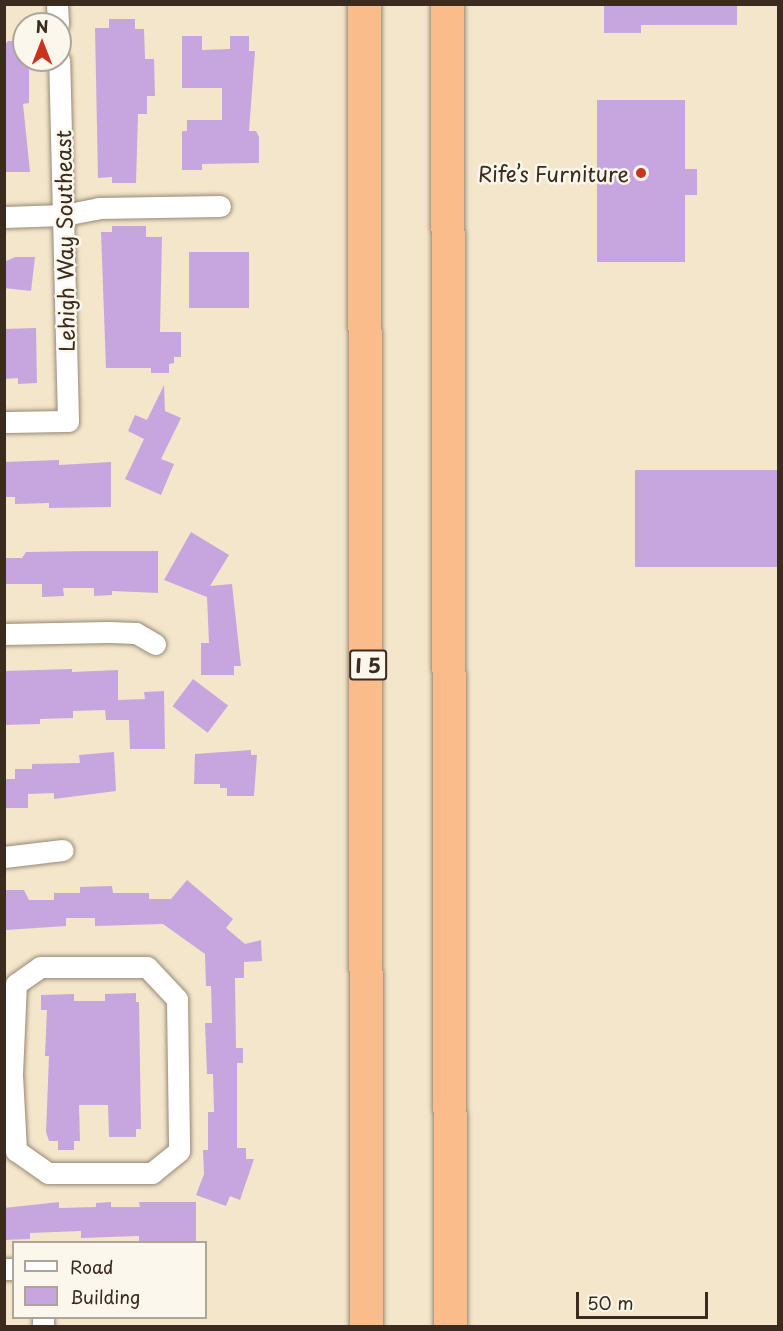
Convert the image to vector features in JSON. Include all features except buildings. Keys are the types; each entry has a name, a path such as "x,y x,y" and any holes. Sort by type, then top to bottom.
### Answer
{"highway":[{"name":"I 5","path":"364,4 366,1326"},
{"path":"447,4 450,1326"}],"street":[{"name":"Lehigh Way Southeast","path":"4,422 68,422 59,72"},
{"path":"4,217 64,215 99,208 220,206"},
{"path":"4,634 136,633 155,644"},
{"path":"4,857 63,850"},
{"path":"40,967 147,967 177,999 179,1151 152,1173 48,1173 16,1151 8,1074 16,984 40,967"}],"place":[{"name":"Rife’s Furniture","path":"641,173"}]}
